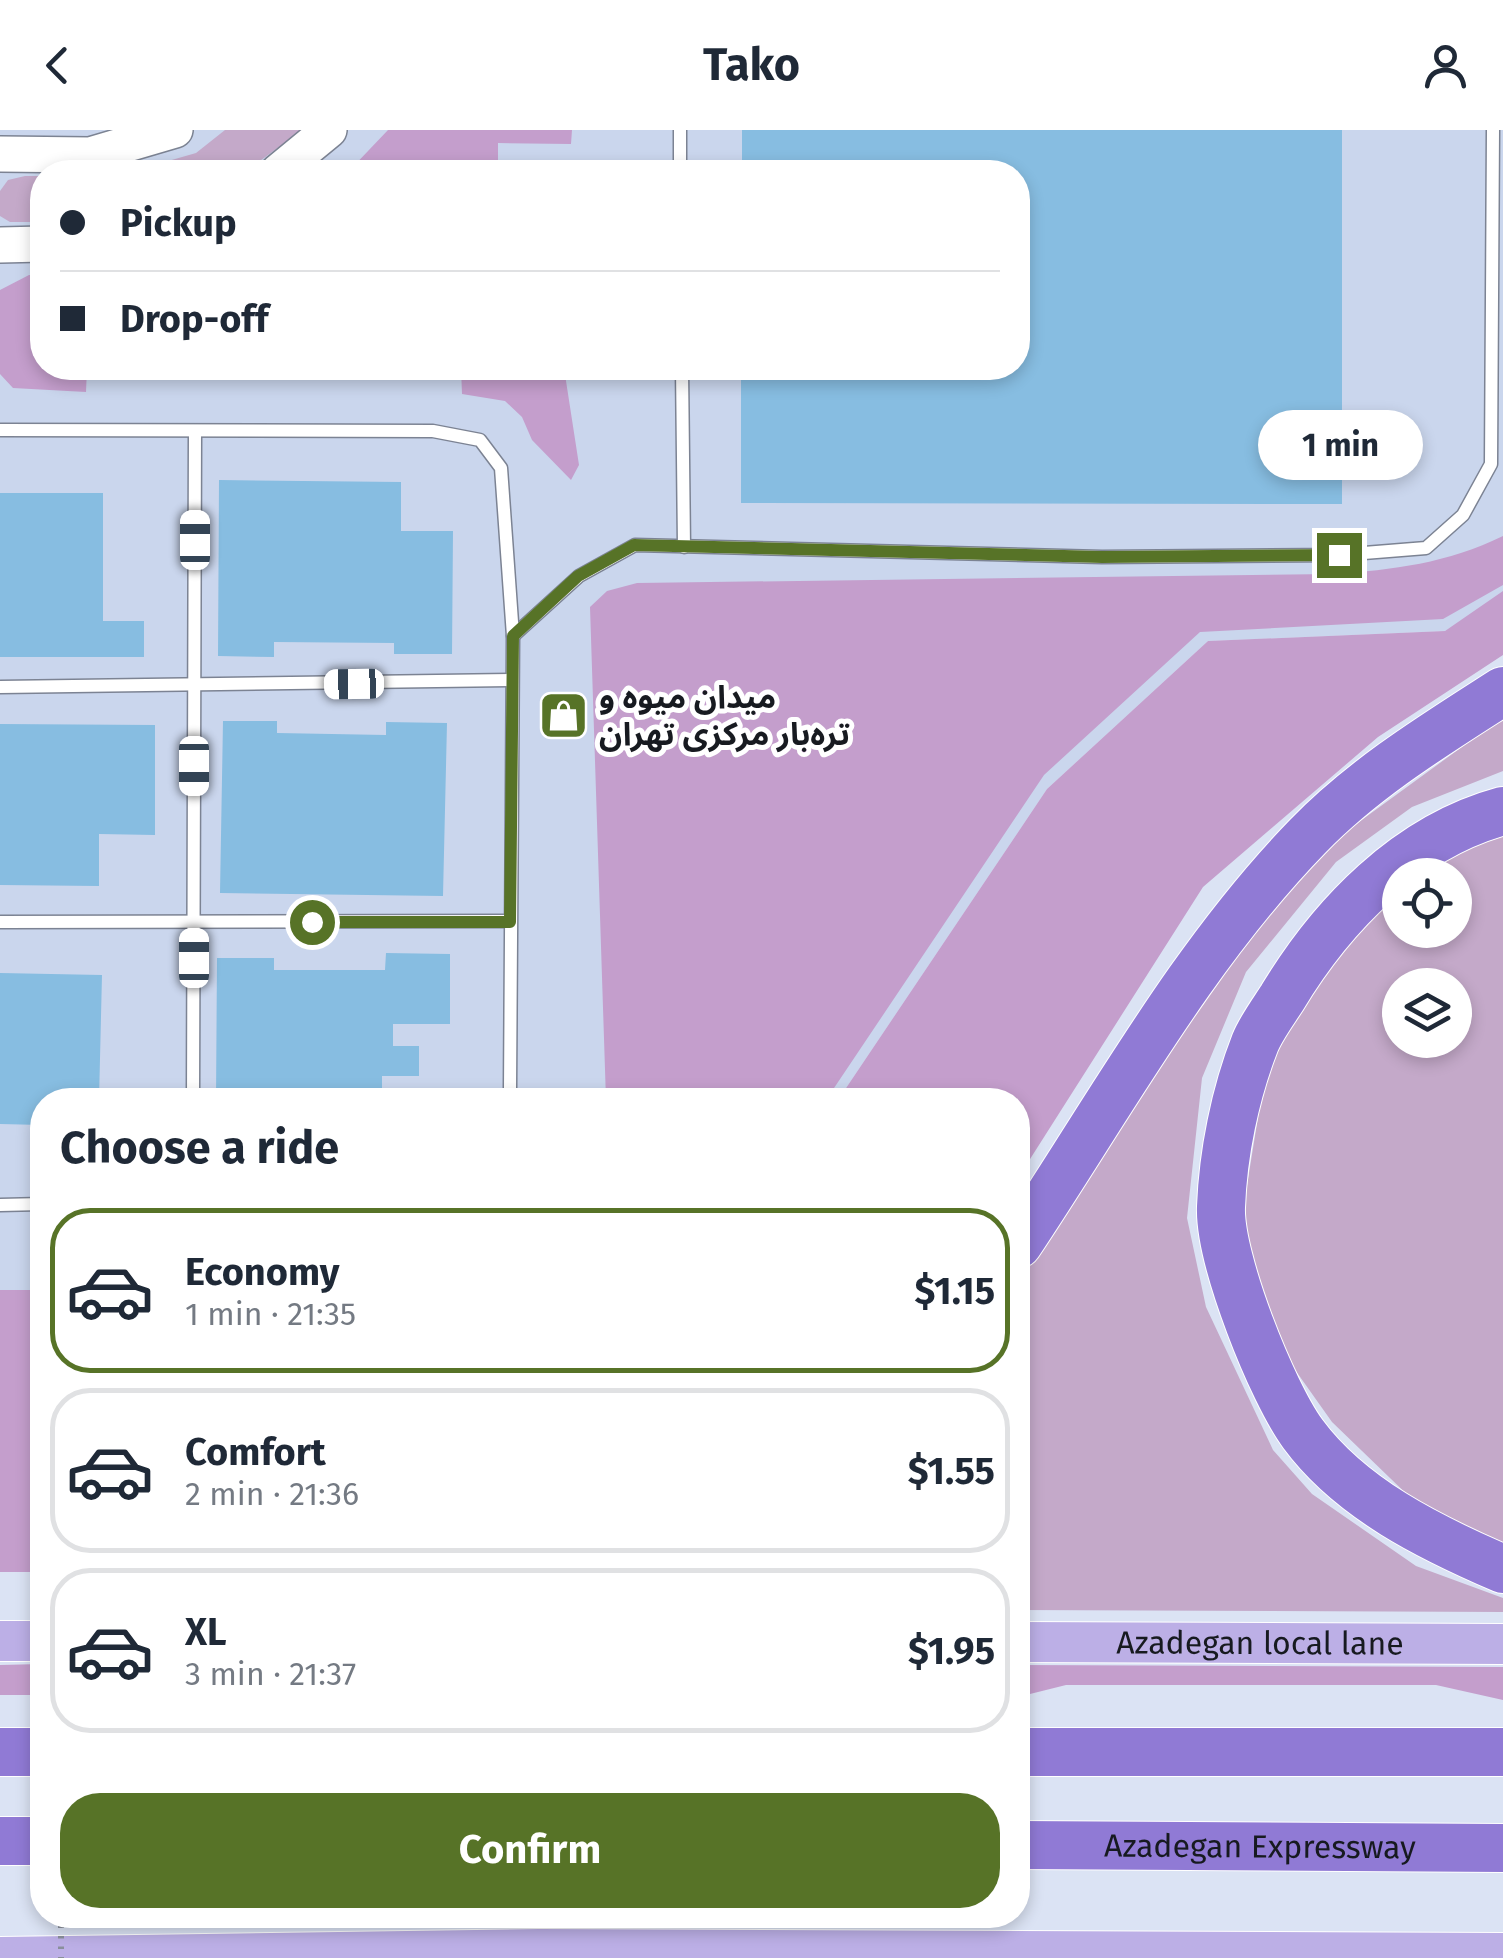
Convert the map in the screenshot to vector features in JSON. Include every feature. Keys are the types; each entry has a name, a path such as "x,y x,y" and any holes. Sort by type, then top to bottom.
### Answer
{"highway":[{"path":"1030,1226 1190,980 1308,836 1374,778 1503,691"},
{"path":"1503,811 1414,851 1335,922 1299,969 1255,1042 1230,1135 1221,1211 1240,1293 1271,1380 1304,1436 1364,1494 1442,1543 1503,1569"},
{"path":"0,1752 30,1752"},
{"path":"1030,1752 1503,1752"},
{"path":"0,1841 30,1841"},
{"name":"Azadegan Expressway","path":"1030,1845 1503,1848"}],"main road":[{"path":"0,1640 30,1640"},
{"name":"Azadegan local lane","path":"1030,1642 1503,1644"},
{"path":"0,1957 540,1949 1503,1953"}],"street":[{"path":"0,154 90,155 175,130"},
{"path":"292,160 328,130"},
{"path":"0,245 30,244"}],"lane":[{"path":"680,130 680,160"},
{"path":"513,636 578,576 634,545 1102,557 1339,555 1426,548 1463,515 1491,464 1493,130"},
{"path":"682,380 684,548"},
{"path":"0,430 433,431 480,440 501,468 513,636 510,1088"},
{"path":"193,1088 195,430"},
{"path":"0,686 194,687 512,680"},
{"path":"0,922 510,922"},
{"path":"0,1205 30,1204"}],"path":[{"path":"61,1928 62,1958"}],"shaded area":[{"name":"میدان میوه و تره‌بار مرکزی تهران","path":"0,130 1503,130 1503,596 1445,631 1208,641 1047,789 846,1088 30,1088 30,1393 0,1393"},
{"path":"225,130 302,130 261,160 172,160 196,153"},
{"path":"388,130 572,130 571,144 498,143 498,160 359,160"},
{"path":"30,176 30,222 10,222 0,216 0,191 8,180"},
{"path":"30,275 30,380 86,380 86,392 13,388 0,374 0,290"},
{"path":"461,380 566,380 579,465 571,480 532,440 522,417 505,401 462,394"},
{"path":"1503,536 1503,585 1443,619 1200,632 1044,775 834,1088 606,1088 590,607 607,591 637,583 1333,574 1420,564"},
{"path":"1503,591 1503,655 1378,737 1203,887 1030,1159 1030,1088 846,1088 1047,789 1208,641 1445,631"},
{"path":"1503,717 1503,771 1412,807 1336,862 1246,972 1202,1078 1187,1218 1206,1307 1273,1450 1312,1494 1416,1566 1503,1598 1503,1612 1030,1610 1030,1259 1233,946 1326,846"},
{"path":"1503,833 1503,1544 1419,1506 1332,1422 1276,1343 1254,1273 1243,1210 1264,1080 1302,992 1382,903 1382,948 1472,948 1472,858 1448,858"},
{"path":"0,1290 30,1290 30,1572 0,1572"},
{"path":"30,1664 30,1695 0,1695 0,1665"},
{"path":"1030,1665 1503,1667 1503,1700 1436,1685 1066,1685 1030,1694"}],"building":[{"path":"742,130 1342,130 1342,504 741,503 741,380 1030,380 1030,160 742,160"},
{"path":"219,480 401,482 401,531 453,531 452,654 394,654 394,643 274,642 274,657 218,656"},
{"path":"0,493 103,493 103,621 144,621 144,657 0,657"},
{"path":"223,721 277,721 277,733 386,735 386,722 447,723 443,896 220,893"},
{"path":"0,724 155,725 155,835 99,834 99,886 0,885"},
{"path":"386,953 450,954 450,1024 393,1024 393,1046 419,1046 419,1076 382,1076 382,1088 216,1088 217,958 274,958 274,970 385,970"},
{"path":"0,973 102,975 99,1088 30,1088 30,1125 0,1124"}],"place":[{"name":"میدان میوه و تره‌بار مرکزی تهران","path":"564,715"}],"route":[{"path":"312,922 510,922 513,636 578,576 634,545 1102,557 1339,555"}]}
